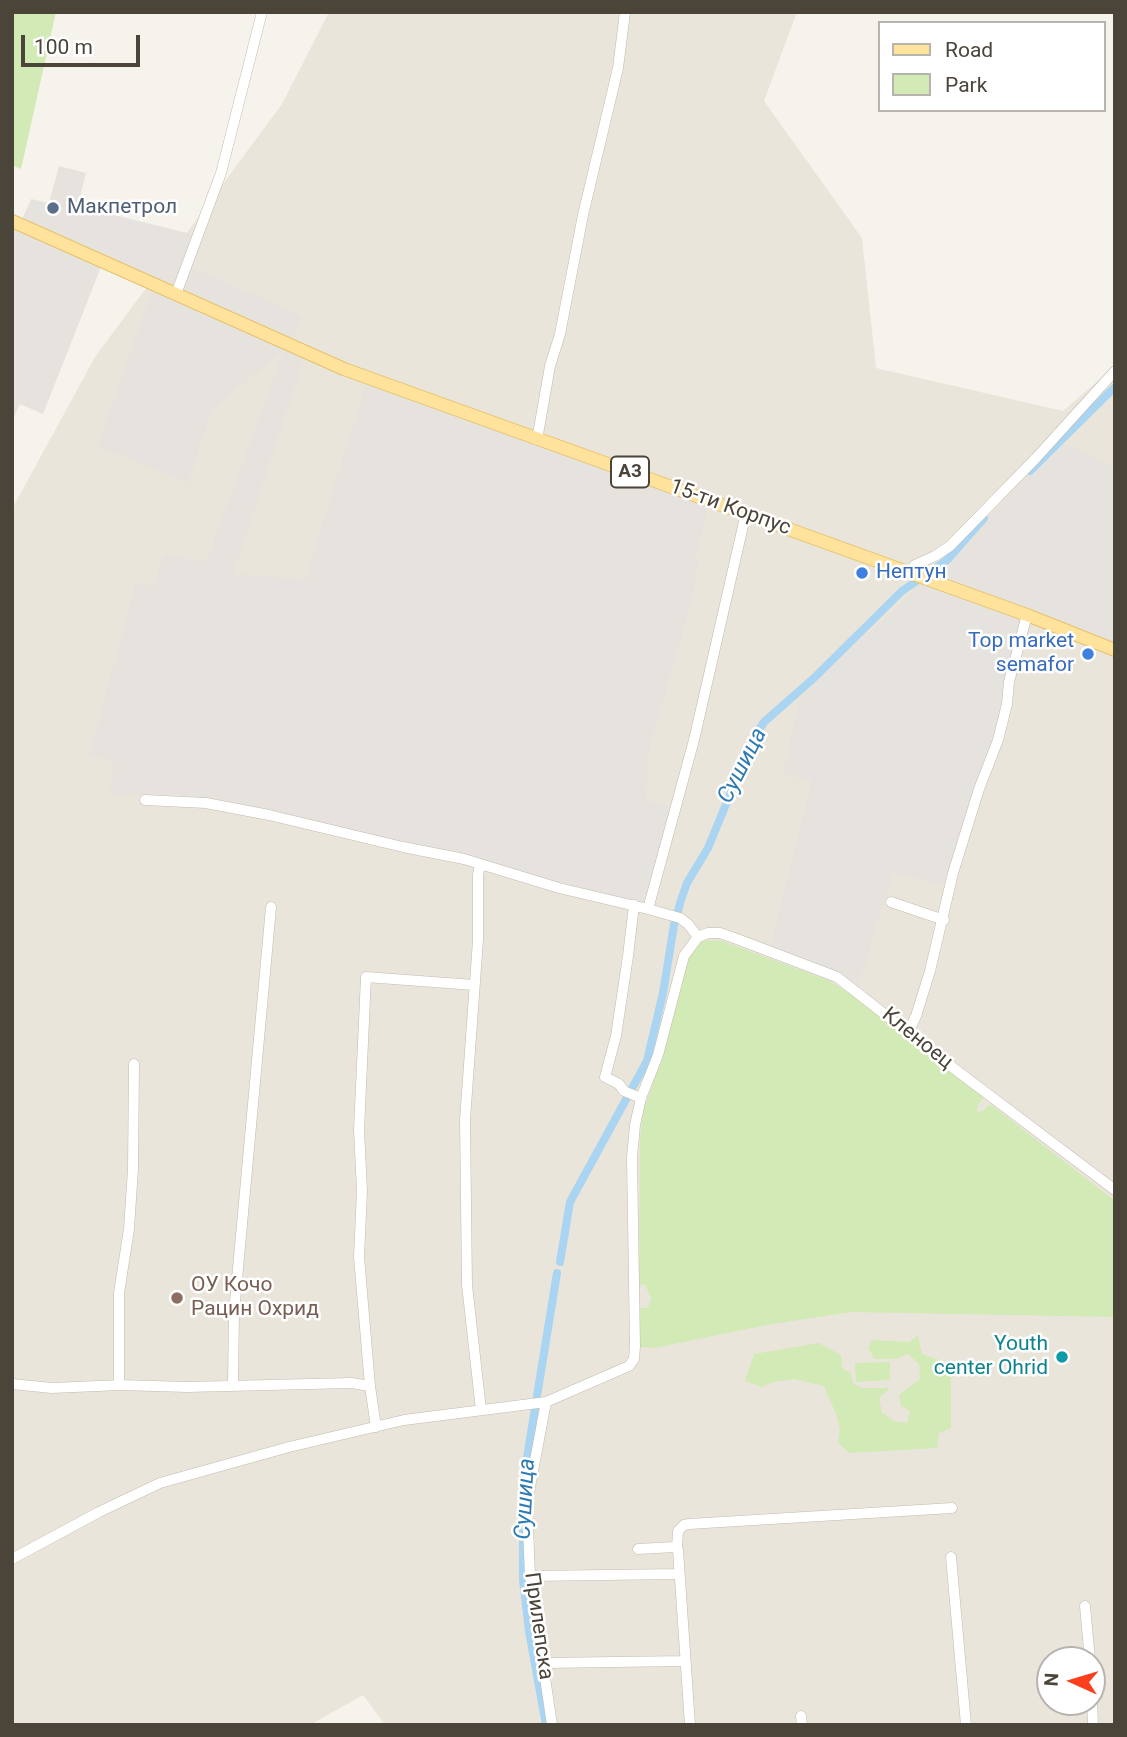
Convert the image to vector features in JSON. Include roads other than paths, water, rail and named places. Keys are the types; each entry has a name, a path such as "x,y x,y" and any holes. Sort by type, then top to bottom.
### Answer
{"main road":[{"name":"A3","path":"12,221 176,294"},
{"name":"15-ти Корпус","path":"176,294 345,369 1027,615 1115,650"}],"street":[{"path":"176,294 221,173 262,12"},
{"path":"537,440 550,366 560,334 583,215 618,68 625,12"},
{"path":"912,574 915,565 936,556 950,546 1036,458 1115,371"},
{"path":"648,909 694,740 746,513"},
{"path":"908,1033 916,1016 944,920 953,873 979,789 1001,731 1009,682 1027,615"},
{"path":"12,1559 160,1483 289,1447 404,1420 546,1402 621,1371 634,1359 632,1157 635,1125 632,1094 658,1055 684,956 698,937 688,924 680,918 559,888 464,859 206,803 145,800"},
{"path":"480,864 465,1120 470,1325 481,1410"},
{"path":"891,902 944,920"},
{"path":"632,1094 605,1077 615,1036 634,905"},
{"path":"233,1384 234,1312 271,906"},
{"name":"Кленоец","path":"698,937 708,933 720,933 827,972 857,991 908,1033 1115,1189"},
{"path":"376,1427 359,1257 362,1191 359,1130 366,977 474,985"},
{"path":"119,1385 119,1293 130,1229 134,1064"},
{"path":"12,1384 52,1388 351,1383 370,1386"},
{"name":"Прилепска","path":"546,1402 527,1503 530,1576 552,1725"},
{"path":"690,1725 677,1548 678,1531 684,1525 952,1508"},
{"path":"638,1549 677,1548"},
{"path":"951,1557 966,1725"},
{"path":"530,1576 679,1574"},
{"path":"1085,1606 1089,1646"},
{"path":"543,1663 685,1661"}],"waterway":[{"name":"Сушица","path":"1030,471 1115,387"},
{"name":"Сушица","path":"560,1262 570,1202 647,1061 681,900 687,883 708,848 752,741 764,722 814,678 902,591 947,560 984,518"},
{"name":"Сушица","path":"546,1725 523,1580 523,1482 557,1273"}],"place":[{"name":"Макпетрол","path":"53,208"},
{"name":"Нептун","path":"862,573"},
{"name":"Top market semafor","path":"1088,654"},
{"name":"ОУ Кочо Рацин Охрид","path":"177,1298"},
{"name":"Youth center Ohrid","path":"1062,1357"}]}
